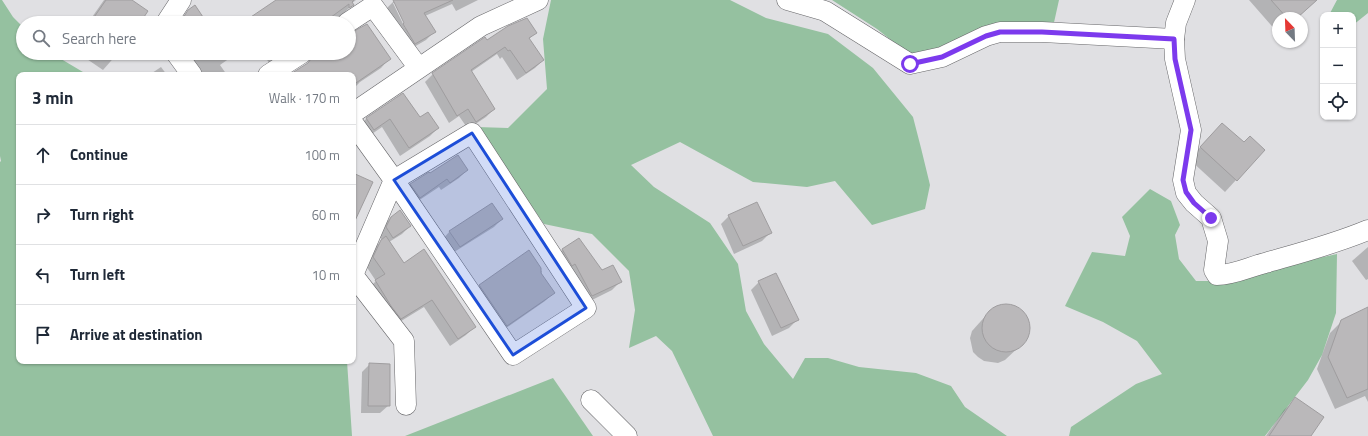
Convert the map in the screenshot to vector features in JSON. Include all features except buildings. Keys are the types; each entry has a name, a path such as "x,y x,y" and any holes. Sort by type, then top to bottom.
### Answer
{"street":[{"path":"171,16 181,0"},
{"path":"356,110 481,26 538,0"},
{"path":"788,0 825,10 910,64 942,57 986,36 1000,32 1042,32 1174,39"},
{"path":"1185,0 1176,23 1174,39 1175,59 1191,130 1183,180 1186,192 1194,203 1211,218 1218,241 1214,270 1218,275 1229,275 1251,266 1346,239 1368,230"},
{"path":"356,17 372,6 418,67"},
{"path":"181,60 190,72"},
{"path":"273,72 291,60"},
{"path":"356,127 394,180 513,355 586,308 472,133 394,180 356,268"},
{"path":"356,279 404,341 406,405"},
{"path":"591,400 627,436"}],"highlighted area":[{"path":"472,133 586,308 513,355 394,180"}],"green space":[{"path":"0,0 2,0 16,20 16,60 63,60 83,72 16,72 16,364 347,364 352,436 0,436"},
{"path":"551,0 730,0 766,18 828,34 873,68 913,117 930,185 925,209 872,225 835,181 807,187 753,182 680,142 631,165 654,187 710,223 738,264 746,311 764,344 793,379 805,358 828,358 859,367 916,373 951,386 965,407 1007,436 713,436 672,351 656,336 629,348 635,310 629,271 592,234 544,224 477,127 508,128 547,89 543,39"},
{"path":"832,0 1059,0 1053,27 939,52 910,55 877,29"},
{"path":"1337,0 1368,0 1368,13 1356,23 1356,12 1331,12"},
{"path":"1150,189 1171,201 1180,225 1175,235 1179,259 1196,281 1215,281 1337,254 1336,313 1322,355 1308,380 1265,436 1069,436 1071,427 1136,384 1162,374 1137,341 1103,322 1065,306 1092,252 1125,256 1130,236 1122,217"},
{"path":"553,378 593,436 405,436"}],"route":[{"path":"910,64 942,57 986,36 1000,32 1042,32 1174,39 1175,59 1191,130 1190,146 1183,180 1186,192 1194,203 1211,218"}]}
